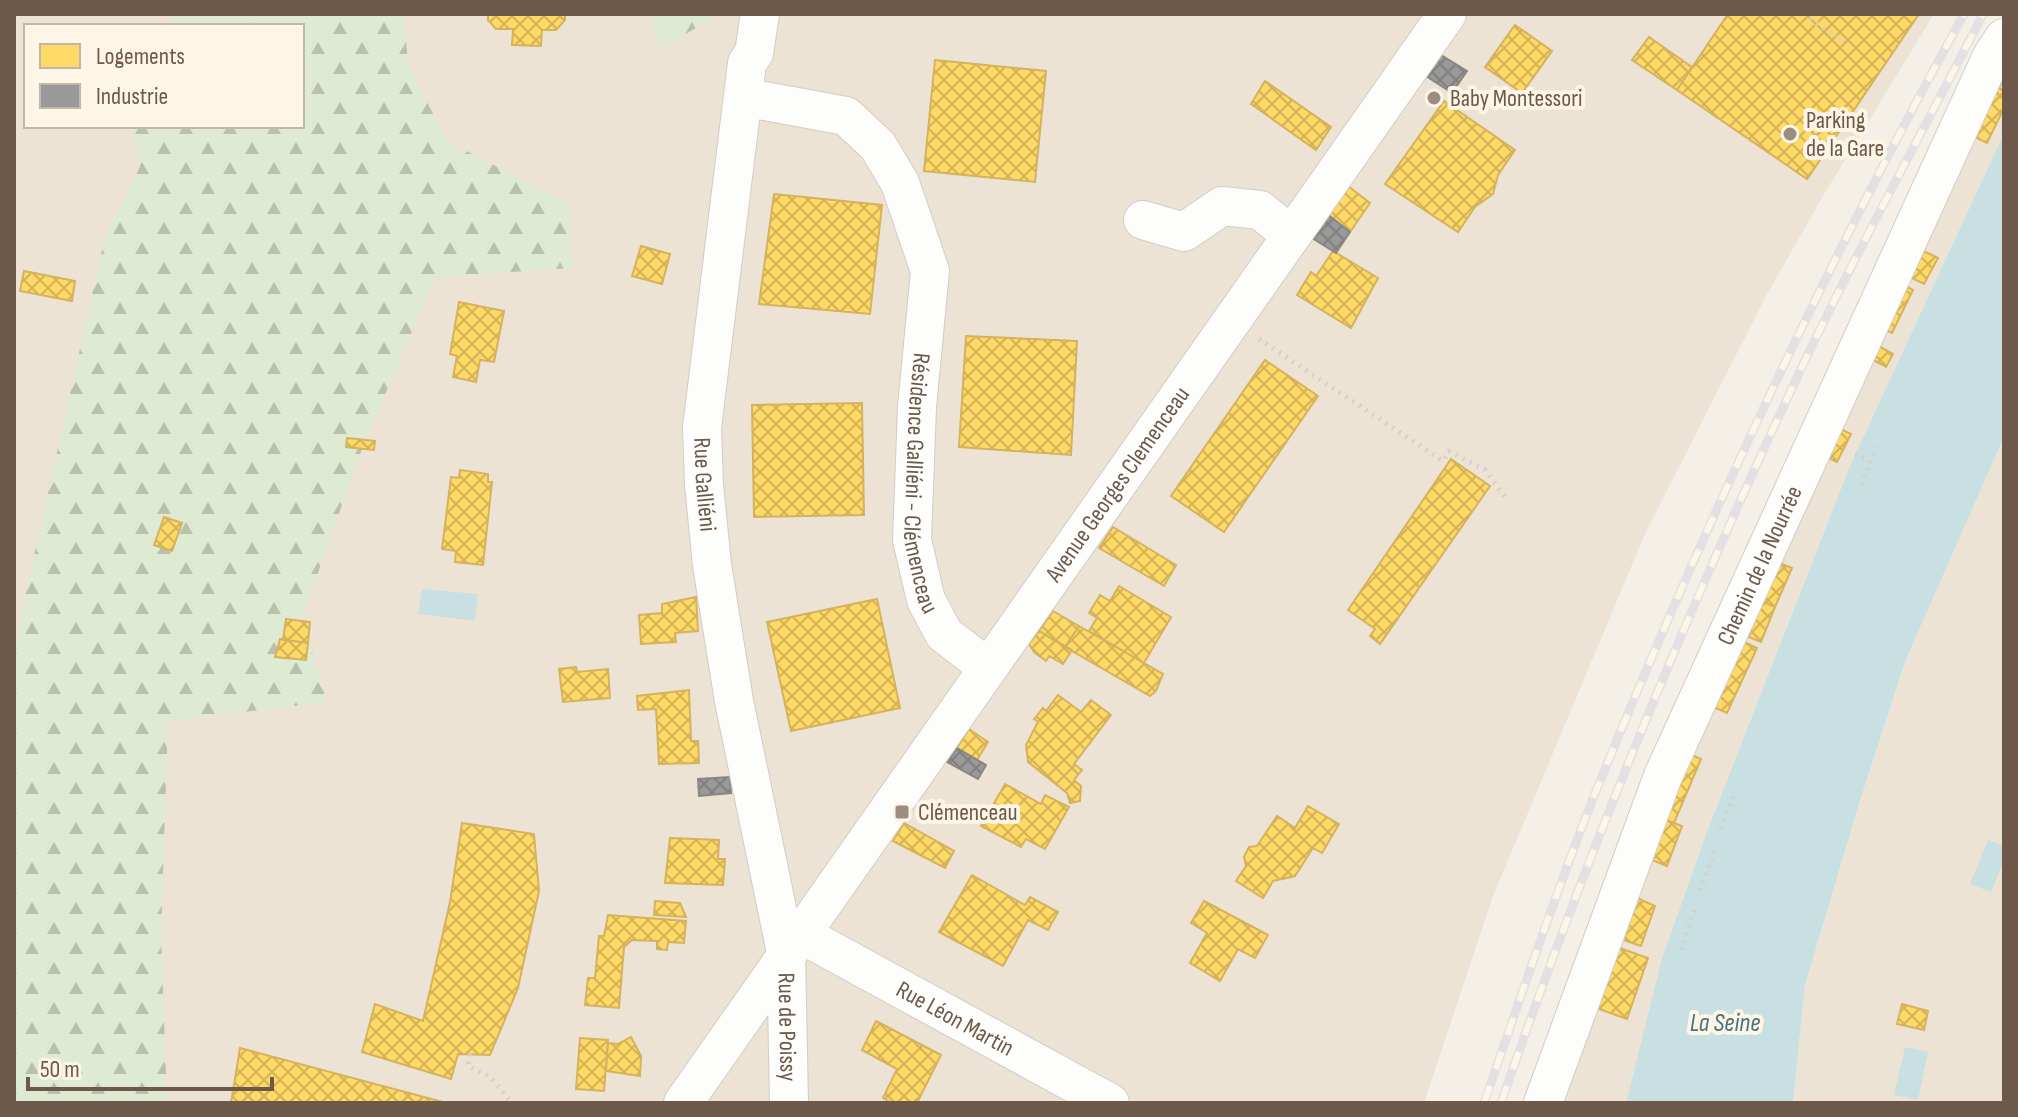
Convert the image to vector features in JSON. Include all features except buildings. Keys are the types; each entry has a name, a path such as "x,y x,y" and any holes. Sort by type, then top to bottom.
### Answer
{"street":[{"name":"Rue Galliéni","path":"760,14 743,97 702,428 704,485 712,565 734,701 793,943"},
{"name":"Avenue Georges Clemenceau","path":"683,1103 1447,14"},
{"name":"Chemin de la Nourrée","path":"1543,1103 1658,789 1978,85 2004,38"},
{"name":"Résidence Galliéni - Clémenceau","path":"743,97 846,116 878,146 900,183 930,271 917,407 912,540 926,600 944,634 987,667"},
{"path":"1143,220 1184,232 1222,206 1260,210 1291,235"},
{"name":"Rue de Poissy","path":"789,1103 793,943"},
{"name":"Rue Léon Martin","path":"793,943 1110,1103"}],"path":[{"path":"1803,14 1850,46"},
{"path":"1245,330 1443,461 1449,451 1485,470 1508,501"},
{"path":"1861,485 1876,447"},
{"path":"1855,454 1870,462"},
{"path":"1720,828 1735,793"},
{"path":"1700,890 1717,846"},
{"path":"1681,950 1694,909"},
{"path":"470,1054 468,1066 490,1077 512,1103"}],"shaded area":[{"path":"14,14 1934,14 1765,298 1645,534 1493,896 1424,1103 14,1103"},
{"path":"2004,26 2004,133 1849,468 1706,834 1662,958 1626,1103 1533,1103"},
{"path":"2004,437 2004,1103 1793,1103 1805,985 1859,804 1905,662"}],"green space":[{"path":"176,14 404,14 408,65 447,141 571,205 571,268 435,277 363,446 302,618 327,702 168,721 161,935 167,1103 14,1103 14,662 23,605 105,236 140,167 131,128 304,128 304,24 168,24"},
{"path":"652,14 720,14 658,50"}],"water":[{"name":"La Seine","path":"2004,133 2004,437 1905,662 1859,804 1805,985 1793,1103 1626,1103 1662,958 1706,834 1849,468"},
{"path":"422,589 478,594 475,621 418,614"},
{"path":"1988,840 2004,846 2004,861 1991,892 1970,884"},
{"path":"1905,1047 1928,1052 1918,1100 1894,1095"}],"railway":[{"path":"1484,1103 1592,801 1676,600 1766,402 1862,206 1964,14"},
{"path":"1501,1103 1607,816 1726,533 1832,306 1983,14"}],"place":[{"name":"Baby Montessori","path":"1434,98"},
{"name":"Parking de la Gare","path":"1790,134"},
{"name":"Clémenceau","path":"902,812"}]}
